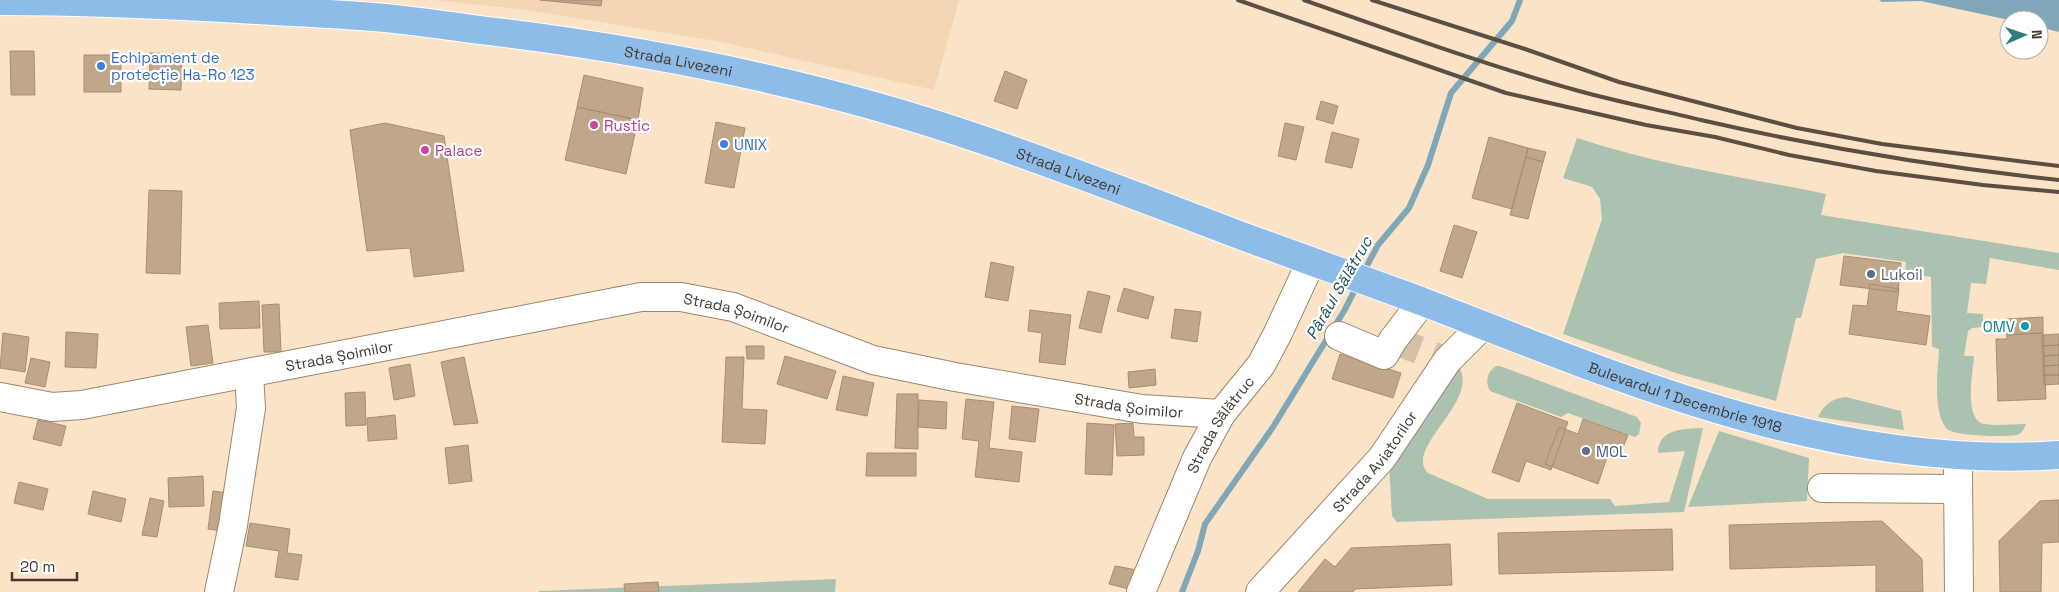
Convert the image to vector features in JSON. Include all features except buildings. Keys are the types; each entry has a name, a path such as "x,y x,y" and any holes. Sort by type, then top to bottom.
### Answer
{"main road":[{"name":"Strada Livezeni","path":"0,1 165,5 376,17 538,37 675,59 819,92 891,111 976,137 1320,264"},
{"name":"Bulevardul 1 Decembrie 1918","path":"1320,264 1482,326 1686,399 1761,421 1855,443 1959,457 2059,455"}],"street":[{"name":"Strada Sălătruc","path":"1142,592 1197,458 1221,414 1261,365 1320,264"},
{"name":"Strada Șoimilor","path":"0,397 52,407 82,404 642,296 681,298 733,308 882,362 955,377 1142,409 1221,414"},
{"path":"1339,336 1384,355 1413,298"},
{"name":"Strada Aviatorilor","path":"1260,592 1382,458 1448,361 1482,326"},
{"path":"218,592 233,525 251,408 249,373"},
{"path":"1959,457 1959,592"},
{"path":"1822,488 1958,489"}],"shaded area":[{"path":"432,0 959,0 934,90 717,41 519,9"}],"green space":[{"path":"1577,138 1669,163 1826,194 1821,215 2059,253 2059,270 1990,258 1986,284 1971,283 1967,313 1983,314 1983,327 1972,328 1968,331 1964,356 1974,356 1971,395 1974,414 1978,421 1985,424 2026,424 2022,431 2014,435 1971,435 1947,429 1942,422 1937,390 1939,349 1932,347 1931,277 1905,273 1906,262 1843,253 1816,259 1801,318 1796,318 1776,401 1679,374 1563,334 1602,219 1600,199 1592,187 1563,178"},
{"path":"1496,366 1637,417 1641,423 1639,434 1635,437 1568,413 1561,417 1490,391 1488,377"},
{"path":"1459,367 1463,381 1460,395 1425,451 1423,463 1428,473 1488,499 1610,499 1615,506 1669,502 1685,451 1658,453 1659,445 1667,434 1681,430 1703,428 1684,512 1397,522 1392,516 1389,464"},
{"path":"1846,397 1901,411 1904,430 1818,417 1829,403"},
{"path":"1719,431 1809,458 1807,501 1688,507"},
{"path":"836,579 835,592 539,592 539,591"}],"water":[{"path":"1879,0 2059,0 2059,32 2049,30 2049,10 1999,10 1999,18 1921,1 1882,2"}],"waterway":[{"name":"Pârâul Sălătruc","path":"1363,273 1378,245 1409,208 1428,165 1451,93 1512,21 1520,0"},
{"name":"Pârâul Sălătruc","path":"1182,592 1198,551 1205,524 1273,427 1344,311 1358,284"}],"tunnel":[{"path":"1393,340 1447,361"}],"railway":[{"path":"1238,0 1506,93 1646,125 1715,137 1789,155 1876,171 1983,185 2059,192"},
{"path":"1304,0 1475,59 1609,99 1745,130 1834,147 1969,169 2059,180"},
{"path":"1372,0 1525,49 1619,82 1797,128 1882,144 2059,166"}],"place":[{"name":"Echipament de protecție Ha-Ro 123","path":"101,66"},
{"name":"Rustic","path":"594,125"},
{"name":"UNIX","path":"724,144"},
{"name":"Palace","path":"425,150"},
{"name":"Lukoil","path":"1871,274"},
{"name":"OMV","path":"2025,326"},
{"name":"MOL","path":"1586,451"}]}
